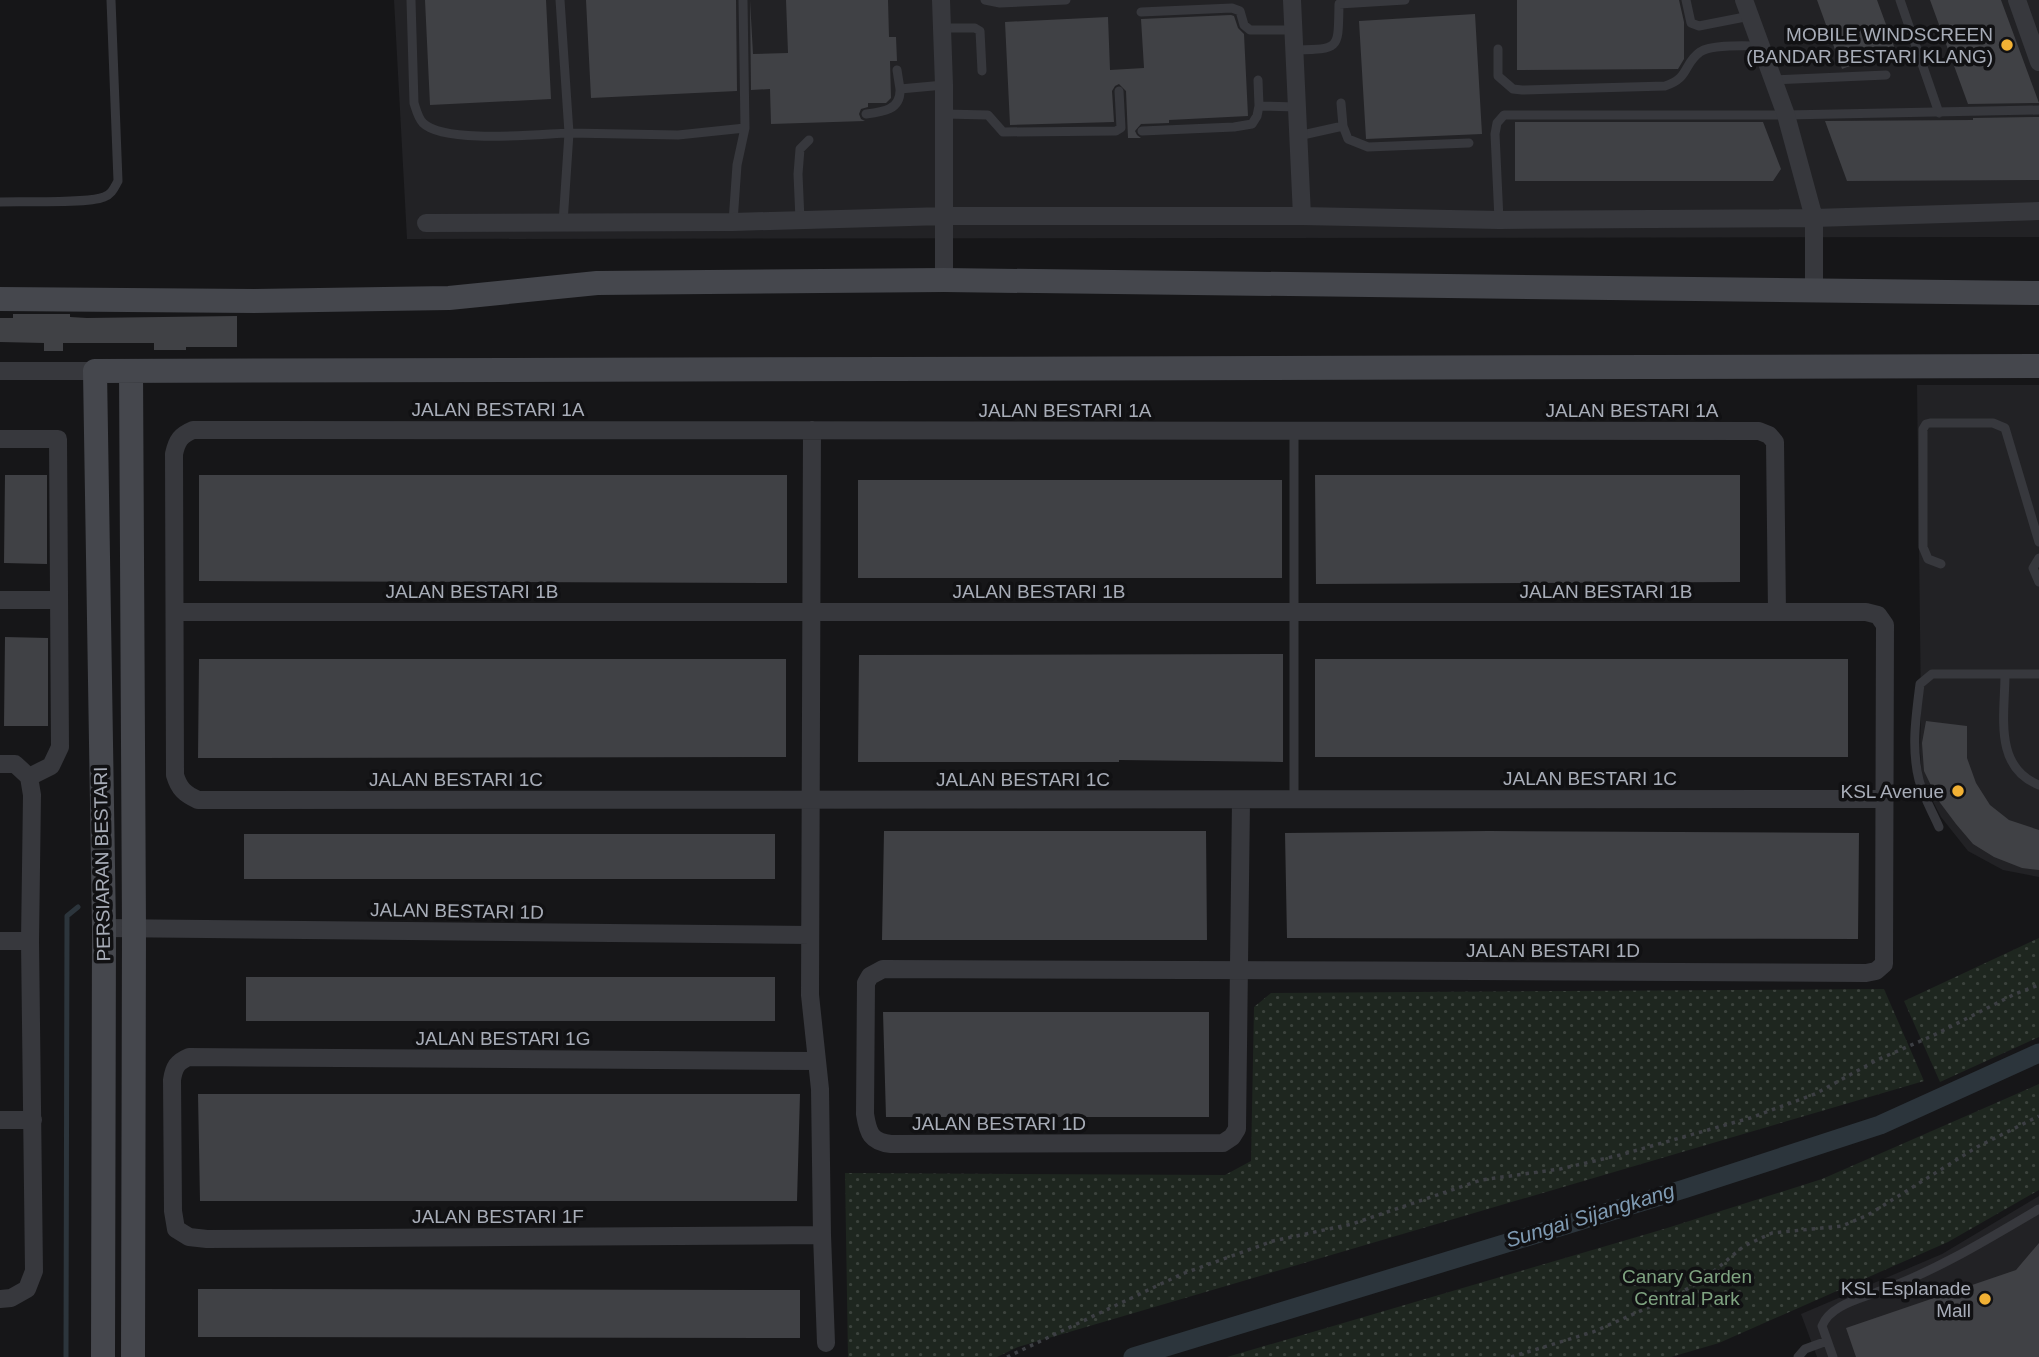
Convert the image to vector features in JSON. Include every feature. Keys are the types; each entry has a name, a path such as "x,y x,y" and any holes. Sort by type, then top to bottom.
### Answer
{"street":[{"path":"941,0 944,280"},
{"path":"1292,0 1303,216"},
{"path":"2017,0 2039,62"},
{"path":"1747,8 1786,115 1814,218 1814,290"},
{"path":"426,223 733,222 944,216 1303,216 1499,220 1814,218 2039,211"},
{"path":"0,299 254,301 450,298 597,283 944,280 2039,293"},
{"path":"0,371 2039,366"},
{"name":"PERSIARAN BESTARI","path":"94,371 104,928 103,1357"},
{"name":"PERSIARAN BESTARI","path":"131,371 133,1357"},
{"name":"JALAN BESTARI 1A","path":"176,612 174,454 182,435 193,430 1759,431 1775,442 1777,612"},
{"path":"812,430 810,995 820,1089 821,1235 826,1343"},
{"path":"0,439 58,439 60,747 51,766 29,777"},
{"path":"0,600 59,600"},
{"name":"JALAN BESTARI 1B","path":"176,612 1866,612 1878,615 1885,625 1884,799"},
{"name":"JALAN BESTARI 1C","path":"176,612 175,775 179,788 198,800 1884,799"},
{"path":"0,764 15,764 29,777 32,795 30,941 34,1270 27,1289 11,1298 0,1299"},
{"name":"JALAN BESTARI 1D","path":"1240,970 1237,1129 1232,1137 1223,1143 891,1144 880,1143 872,1138 867,1128 866,983 870,976 883,969 1876,971 1884,964 1884,799"},
{"path":"1240,970 1241,800"},
{"name":"JALAN BESTARI 1D","path":"104,928 810,935"},
{"path":"0,941 30,941"},
{"name":"JALAN BESTARI 1G","path":"176,1229 173,1211 172,1080 174,1069 180,1061 189,1057 817,1061"},
{"path":"0,1120 33,1120"},
{"name":"JALAN BESTARI 1F","path":"176,1229 189,1237 206,1239 821,1235"}],"lane":[{"path":"0,202 87,199 103,197 113,191 118,181 111,0"},
{"path":"411,0 414,103 423,123 434,129 470,136 569,132 678,135 745,128"},
{"path":"560,0 569,132 563,224"},
{"path":"733,222 737,165 745,128 743,0"},
{"path":"985,0 1000,3 1066,0"},
{"path":"1294,50 1323,49 1335,43 1338,38 1338,2 1405,0"},
{"path":"1686,0 1691,23 1699,26 1747,8"},
{"path":"1900,0 1939,113"},
{"path":"1141,12 1232,8 1240,11 1244,25 1250,30 1293,30"},
{"path":"942,28 975,28 981,31 982,71"},
{"path":"1498,49 1498,76 1513,89 1522,90 1665,86 1679,81 1699,52 1712,48 1761,46"},
{"path":"866,114 885,112 893,108 900,99 897,70"},
{"path":"1773,80 1886,75"},
{"path":"1142,131 1252,124 1259,106 1258,80"},
{"path":"900,89 944,85"},
{"path":"944,114 988,116 1003,132 1116,131 1121,128 1119,91"},
{"path":"1341,103 1343,126 1348,139 1368,147 1469,143"},
{"path":"1259,106 1297,107"},
{"path":"1499,220 1495,134 1497,123 1504,116 1786,115 2039,110"},
{"path":"1298,136 1343,126"},
{"path":"800,220 800,149 809,140"},
{"path":"1941,564 1928,559 1923,547 1923,429 1930,423 1993,423 2005,428 2039,542"},
{"path":"1294,431 1294,800"},
{"path":"2039,558 2033,568 2039,582"},
{"path":"1939,827 1919,781 1915,757 1914,733 1920,684 1932,674 2039,674"},
{"path":"2005,674 2005,743 2009,759 2020,773 2039,785"},
{"path":"1833,1357 1822,1326 1825,1317 1842,1306 1888,1289 1974,1247 2039,1209"},
{"path":"1798,1357 1805,1349 1827,1341"}],"path":[{"path":"1007,1357 1182,1274 1273,1241 1352,1224 1481,1180 1596,1161 1750,1118 1815,1094 1877,1060 2039,985"},
{"path":"1511,1357 1593,1332 1674,1296 1702,1281 1744,1246 1772,1233 1842,1226 1868,1215 1977,1147 2039,1116"}],"shaded area":[{"path":"394,0 2039,0 2039,237 407,239"},
{"path":"1917,385 2039,385 2039,877 2003,870 1968,851 1941,817 1922,780"},
{"path":"2039,1196 2039,1357 1817,1357 1801,1314 1942,1254"}],"green space":[{"path":"2039,938 2039,1037 1940,1082 1904,1001"},
{"path":"1884,989 1924,1081 1018,1347 997,1357 848,1357 845,1173 1225,1175 1251,1161 1254,1007 1271,993"},
{"name":"Canary Garden Central Park","path":"2039,1084 2039,1190 1948,1242 1719,1343 1671,1357 1227,1357 1664,1229 1822,1179"}],"building":[{"path":"425,0 546,0 551,99 430,105"},
{"path":"586,0 736,0 737,91 591,98"},
{"path":"750,0 753,54 788,53 786,0 888,0 889,37 896,37 897,61 890,61 891,98 886,103 868,103 868,107 861,109 859,114 865,121 771,124 770,89 751,90"},
{"path":"1517,0 1679,0 1684,22 1684,59 1678,69 1517,70"},
{"path":"1817,0 1877,0 1895,49 1842,69"},
{"path":"1930,0 2001,0 2039,103 1968,104"},
{"path":"1475,14 1482,134 1366,139 1359,21"},
{"path":"1231,15 1244,34 1248,116 1141,124 1135,131 1141,138 1128,138 1126,91 1119,84 1112,91 1114,122 1010,125 1005,22 1108,17 1110,70 1144,68 1141,19"},
{"path":"2039,117 2039,180 1847,181 1825,121 1973,120"},
{"path":"1515,122 1763,122 1781,169 1773,181 1515,181"},
{"path":"13,314 70,314 70,317 87,318 237,316 237,347 154,350 154,343 63,343 63,351 44,351 44,343 0,342 0,318 13,318"},
{"path":"5,475 47,475 47,564 4,563"},
{"path":"199,475 787,475 787,583 199,581"},
{"path":"1315,475 1740,475 1740,582 1316,584"},
{"path":"858,480 1282,480 1282,578 858,578"},
{"path":"5,637 48,638 48,726 4,726"},
{"path":"1283,654 1283,762 858,762 859,655"},
{"path":"199,659 786,659 786,757 198,758"},
{"path":"1315,659 1848,659 1848,757 1315,757"},
{"name":"KSL Avenue","path":"1926,721 1967,726 1967,758 1976,783 1990,805 2009,820 2039,830 2039,870 2022,868 1994,857 1973,844 1956,824 1938,800 1924,771 1922,743"},
{"path":"884,831 1206,831 1207,940 882,940"},
{"path":"1285,833 1859,833 1858,939 1287,938"},
{"path":"244,834 775,834 775,879 244,879"},
{"path":"246,977 775,977 775,1021 246,1021"},
{"path":"883,1012 1209,1012 1209,1117 886,1117"},
{"path":"198,1094 800,1094 797,1201 200,1201"},
{"name":"KSL Esplanade Mall","path":"2039,1243 2039,1357 1856,1357 1846,1328 2016,1270"},
{"path":"198,1289 800,1290 800,1338 198,1337"}],"waterway":[{"path":"66,1357 67,916 78,907"},
{"name":"Sungai Sijangkang","path":"1133,1357 1684,1189 1880,1125 2039,1053"}],"place":[{"name":"MOBILE WINDSCREEN (BANDAR BESTARI KLANG)","path":"2007,45"},
{"name":"KSL Avenue","path":"1958,791"},
{"name":"KSL Esplanade Mall","path":"1985,1299"}]}
